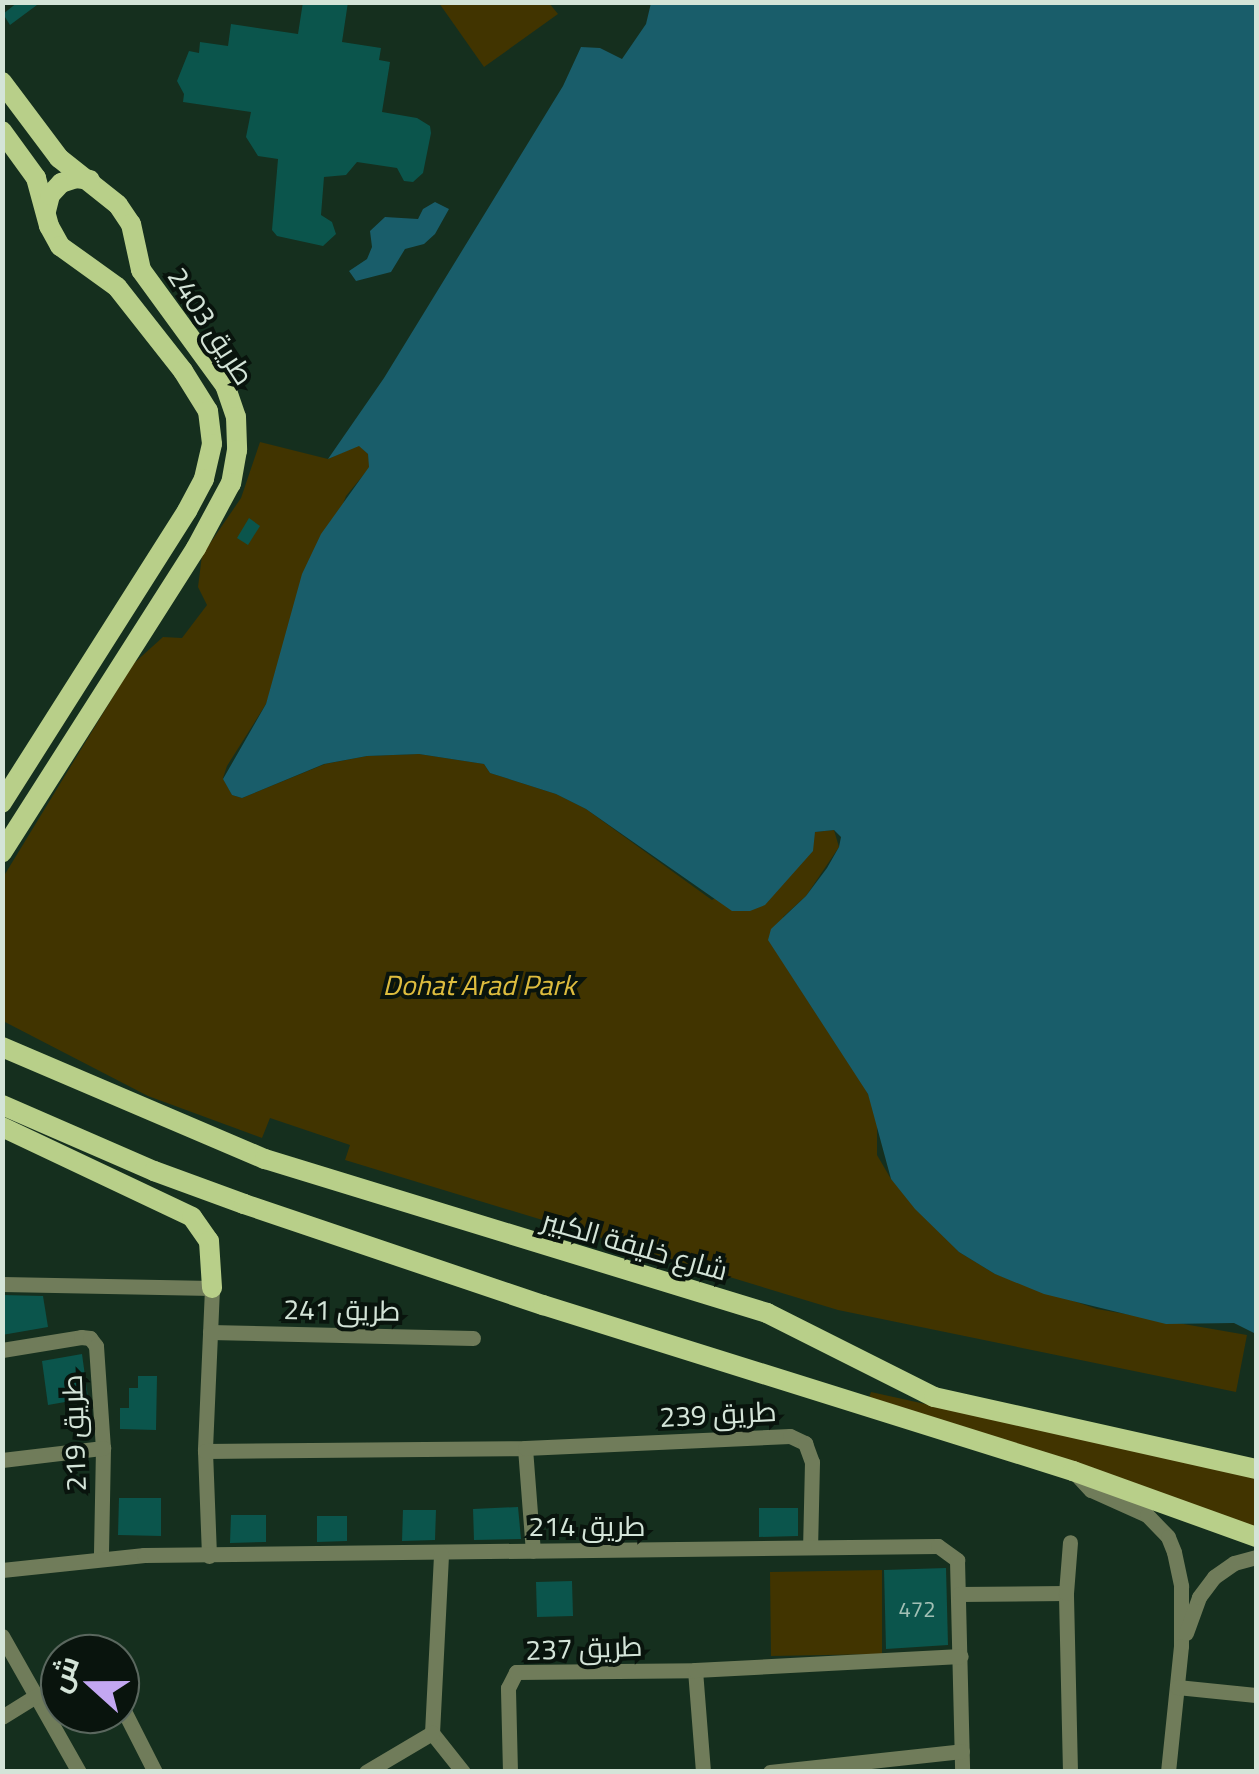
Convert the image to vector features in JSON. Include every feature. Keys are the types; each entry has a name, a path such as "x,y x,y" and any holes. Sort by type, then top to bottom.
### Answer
{"main road":[{"name":"طريق 2403","path":"2,82 10,110 60,158 118,205 142,270 224,386 237,432 231,483 154,614 2,853"},
{"name":"طريق 2403","path":"2,131 36,178 60,246 117,288 183,371 208,410 212,444 204,479 133,600 2,803"},
{"path":"46,211 50,196 61,183 76,178 92,181"},
{"path":"87,267 102,270 118,265 128,254 133,239"},
{"path":"133,600 154,614"},
{"name":"شارع خليفة الكبير","path":"8,1048 264,1159 767,1313 934,1397 1256,1469"},
{"path":"2,1105 154,1171 244,1204 543,1305 1072,1471 1256,1537"},
{"path":"2,1127 192,1217 210,1240 212,1288"}],"street":[{"path":"2,1284 212,1288 205,1451 209,1556"},
{"name":"طريق 241","path":"210,1332 473,1338"},
{"name":"طريق 219","path":"2,1350 90,1338 96,1346 103,1448 101,1557"},
{"name":"طريق 239","path":"205,1451 526,1448 798,1438 805,1443 812,1462 810,1547"},
{"path":"2,1460 103,1448"},
{"path":"526,1448 534,1552"},
{"path":"1072,1471 1091,1490 1147,1515 1168,1537 1179,1569 1181,1646 1168,1772"},
{"path":"1070,1542 1066,1593 1070,1772"},
{"name":"طريق 214","path":"2,1570 101,1557 938,1546 957,1560 962,1772"},
{"path":"441,1553 432,1733 463,1772"},
{"path":"1181,1646 1206,1587 1234,1563 1256,1556"},
{"path":"959,1594 1066,1593"},
{"path":"2,1636 79,1772"},
{"name":"طريق 237","path":"510,1772 508,1688 516,1672 695,1670 962,1656"},
{"path":"695,1670 703,1772"},
{"path":"1177,1687 1256,1695"},
{"path":"2,1716 36,1696"},
{"path":"366,1772 432,1733"},
{"path":"132,1734 147,1769"},
{"path":"770,1772 962,1751"}],"green space":[{"path":"439,3 549,3 558,14 484,67"},
{"name":"Dohat Arad Park","path":"260,442 328,459 359,445 368,454 370,467 346,496 266,704 227,766 223,778 232,795 242,798 325,764 367,756 419,754 484,764 490,773 556,794 586,809 712,900 811,841 815,832 834,830 839,847 806,896 783,917 877,1113 877,1155 891,1179 959,1252 995,1274 1097,1309 1247,1335 1236,1392 838,1310 345,1160 350,1145 270,1118 262,1138 148,1096 3,1021 2,879 133,664 163,637 182,638 207,605 198,587 202,555 241,498"},
{"path":"871,1392 1256,1477 1256,1527 869,1398"},
{"path":"882,1570 882,1654 771,1656 770,1572"}],"water":[{"path":"651,3 1256,3 1256,1334 1234,1323 1166,1324 1044,1294 995,1274 959,1252 915,1209 891,1179 868,1094 768,940 771,929 806,896 827,868 841,837 834,830 815,832 813,851 765,905 750,911 732,911 586,809 556,794 490,773 484,764 419,754 367,756 324,764 242,798 232,795 223,779 266,704 302,574 321,534 369,467 368,454 359,446 328,459 384,378 563,86 581,47 600,48 622,59 646,24"},
{"path":"435,202 449,209 435,234 424,244 405,249 391,272 356,281 349,271 367,259 372,247 370,231 385,217 418,219 423,209"}],"building":[{"path":"18,2 41,2 10,25 3,14"},
{"path":"303,2 348,2 342,42 381,48 379,60 390,62 382,112 417,118 430,126 431,133 423,173 413,182 404,181 397,168 357,162 346,175 324,177 321,215 332,222 336,234 323,246 277,236 272,230 278,159 258,156 246,137 251,112 183,102 184,94 177,81 189,51 199,53 200,42 228,46 231,24 298,34"},
{"path":"249,518 260,526 248,545 237,538"},
{"path":"2,1295 43,1296 48,1327 2,1335"},
{"path":"82,1354 88,1398 48,1405 42,1361"},
{"path":"138,1376 157,1376 156,1430 120,1429 120,1408 129,1408 129,1388 138,1388"},
{"path":"119,1498 161,1498 161,1536 118,1535"},
{"path":"518,1507 521,1539 474,1540 473,1509"},
{"path":"759,1508 798,1508 798,1536 759,1537"},
{"path":"403,1510 436,1510 435,1540 402,1541"},
{"path":"231,1515 266,1515 266,1542 230,1543"},
{"path":"317,1516 347,1516 347,1541 317,1542"},
{"path":"946,1568 948,1645 886,1649 884,1570"},
{"path":"572,1581 573,1616 537,1617 536,1582"}]}
